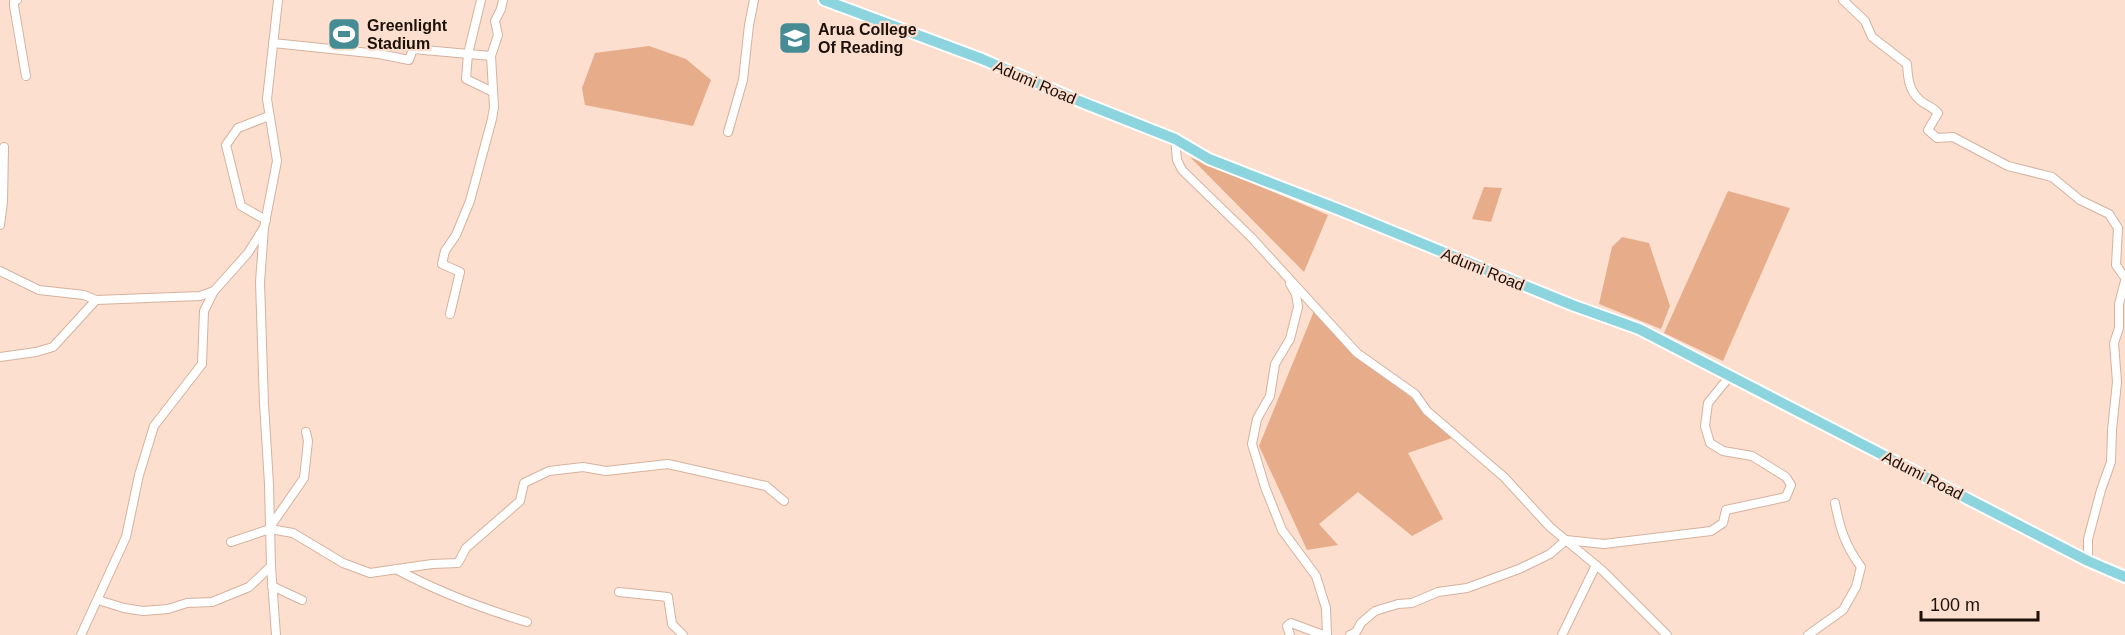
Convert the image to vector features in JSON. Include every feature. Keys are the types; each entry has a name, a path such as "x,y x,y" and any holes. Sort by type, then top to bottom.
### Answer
{"main road":[{"name":"Adumi Road","path":"824,0 982,59 1100,110 1175,139 1209,159 1572,305 1639,329 2088,561 2125,577"}],"street":[{"path":"17,0 14,6 26,76"},
{"path":"276,635 271,566 260,282 265,224 277,161 267,99 278,0"},
{"path":"481,0 468,54 466,79 493,92"},
{"path":"450,314 460,272 442,264 445,251 456,235 470,201 492,118 494,107 491,56 498,35 495,21 503,0"},
{"path":"728,132 743,80 754,0"},
{"path":"1843,0 1865,21 1872,37 1907,64 1908,86 1921,101 1938,112 1928,130 1937,138 1953,137 2008,166 2052,177 2080,200 2109,214 2118,228 2116,265 2125,279 2119,304 2122,326 2114,343 2117,381 2111,462 2088,539 2088,561"},
{"path":"273,43 379,54 409,60 413,49 491,56"},
{"path":"265,224 240,206 226,146 238,128 269,116"},
{"path":"1175,139 1177,160 1182,170 1251,237 1357,353 1415,394 1427,411 1504,477 1550,527 1596,565 1667,635"},
{"path":"0,225 3,202 4,147"},
{"path":"81,635 126,537 139,475 154,426 202,364 204,311 214,291 248,253 265,224"},
{"path":"0,271 39,290 72,293 96,300 200,297 214,291"},
{"path":"1283,273 1296,294 1298,307 1290,339 1275,364 1270,396 1257,419 1252,444 1265,487 1282,530 1316,576 1326,608 1325,635 1291,623 1287,626 1290,635"},
{"path":"0,357 36,352 52,347 96,300"},
{"path":"1350,635 1356,632 1361,623 1375,611 1398,604 1412,603 1438,592 1467,588 1520,569 1550,554 1566,540 1604,544 1711,531 1724,523 1726,510 1786,497 1791,485 1786,477 1752,456 1723,451 1710,443 1705,426 1708,404 1730,376"},
{"path":"2117,381 2125,392"},
{"path":"270,529 304,478 308,441 306,432"},
{"path":"231,542 270,529 293,533 343,563 370,573 432,564 459,563 466,548 520,501 524,483 549,471 583,467 606,471 668,464 766,486 784,501"},
{"path":"1808,635 1843,610 1856,587 1861,567 1849,550 1835,503"},
{"path":"1562,635 1596,565"},
{"path":"98,600 143,611 168,609 187,603 212,602 249,587 271,566"},
{"path":"396,569 430,588 480,608 527,622"},
{"path":"272,586 302,600"},
{"path":"619,592 668,597 672,624 683,635"}],"shaded area":[{"path":"649,46 686,59 711,80 693,126 585,105 582,88 595,53"},
{"path":"1190,157 1328,215 1304,272"},
{"path":"1484,187 1502,188 1491,222 1472,219"},
{"path":"1728,191 1790,208 1723,361 1664,333"},
{"path":"1622,237 1649,243 1670,306 1661,329 1599,304 1612,247"},
{"path":"1314,311 1455,437 1408,453 1443,519 1412,536 1358,492 1319,524 1338,545 1307,550 1259,446"}],"place":[{"name":"Greenlight Stadium","path":"344,34"},
{"name":"Arua College Of Reading","path":"795,38"}]}
